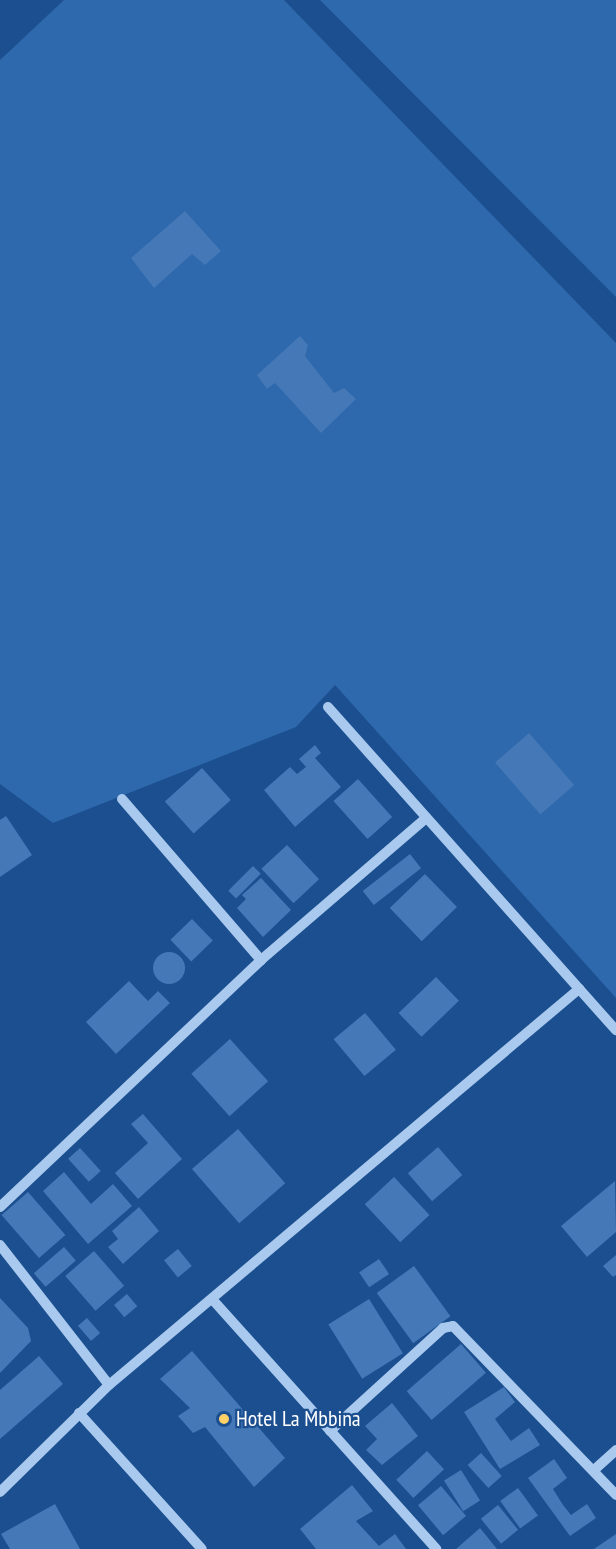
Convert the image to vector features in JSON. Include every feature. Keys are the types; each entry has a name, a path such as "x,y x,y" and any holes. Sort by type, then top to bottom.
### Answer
{"street":[{"path":"328,707 616,1030"},
{"path":"122,800 261,960"},
{"path":"0,1207 261,960 426,818"},
{"path":"0,1492 109,1385 579,989"},
{"path":"0,1245 109,1385"},
{"path":"212,1299 436,1549"},
{"path":"330,1431 450,1325 456,1327 616,1495"},
{"path":"79,1413 202,1549"},
{"path":"594,1470 616,1449"}],"shaded area":[{"path":"64,0 284,0 616,343 616,998 335,685 296,727 53,823 0,784 0,60"},
{"path":"320,0 616,0 616,297"}],"building":[{"path":"185,211 221,251 205,265 192,254 154,288 131,258"},
{"path":"300,336 308,345 305,356 334,393 344,388 356,399 321,433 275,383 267,389 257,375"},
{"path":"529,733 574,785 540,815 495,763"},
{"path":"315,745 321,753 315,758 341,787 295,827 264,790 290,767 297,774 306,767 299,759"},
{"path":"202,768 231,800 194,833 165,801"},
{"path":"358,779 392,817 368,839 333,801"},
{"path":"6,816 32,855 0,877 0,820"},
{"path":"287,845 319,879 293,903 261,869"},
{"path":"410,854 421,868 374,905 363,891"},
{"path":"253,866 261,874 236,899 228,891"},
{"path":"425,874 457,907 422,941 390,908"},
{"path":"261,878 291,910 263,937 237,908 246,899 242,895"},
{"path":"192,919 213,941 191,961 170,940"},
{"path":"169,952 180,957 185,968 180,979 169,984 158,979 153,968 158,957"},
{"path":"436,977 459,1001 422,1037 399,1013"},
{"path":"129,981 148,1001 158,991 170,1003 116,1054 86,1022"},
{"path":"365,1013 396,1050 364,1076 334,1039"},
{"path":"230,1039 268,1081 229,1116 191,1074"},
{"path":"143,1114 182,1159 138,1199 115,1173 148,1143 131,1124"},
{"path":"238,1129 285,1183 239,1223 192,1169"},
{"path":"438,1147 462,1175 432,1201 408,1173"},
{"path":"80,1148 101,1171 89,1182 68,1159"},
{"path":"64,1172 91,1204 113,1184 132,1206 88,1244 43,1191"},
{"path":"394,1177 429,1215 400,1242 365,1204"},
{"path":"615,1181 616,1232 587,1257 561,1226"},
{"path":"28,1192 65,1235 39,1258 2,1215"},
{"path":"139,1207 159,1231 123,1264 108,1247 118,1239 112,1231"},
{"path":"64,1247 76,1261 46,1287 34,1273"},
{"path":"178,1249 192,1266 178,1277 164,1260"},
{"path":"94,1251 124,1286 95,1311 65,1276"},
{"path":"616,1255 616,1275 613,1277 603,1266"},
{"path":"379,1259 389,1274 369,1287 359,1272"},
{"path":"414,1266 450,1316 413,1343 377,1293"},
{"path":"127,1294 137,1306 124,1317 114,1305"},
{"path":"0,1298 28,1328 31,1341 0,1373"},
{"path":"369,1299 403,1353 362,1379 328,1324"},
{"path":"87,1318 100,1333 91,1341 78,1326"},
{"path":"461,1344 486,1373 432,1420 407,1391"},
{"name":"Hotel La Mbbina","path":"192,1351 285,1458 254,1487 205,1427 193,1433 178,1416 190,1408 160,1379"},
{"path":"39,1356 63,1384 0,1439 0,1390"},
{"path":"504,1387 515,1402 495,1419 511,1441 529,1428 540,1445 500,1469 464,1412"},
{"path":"392,1403 418,1436 382,1465 366,1450 377,1439 365,1426"},
{"path":"427,1451 444,1469 413,1498 396,1480"},
{"path":"481,1453 502,1476 488,1488 468,1465"},
{"path":"554,1459 567,1478 553,1489 563,1505 571,1515 587,1504 596,1518 570,1536 528,1478"},
{"path":"461,1470 480,1501 463,1511 444,1481"},
{"path":"352,1485 373,1511 356,1521 379,1546 395,1534 406,1549 316,1549 300,1529"},
{"path":"441,1486 466,1516 443,1535 418,1505"},
{"path":"518,1488 538,1516 520,1528 500,1501"},
{"path":"55,1504 80,1549 10,1549 1,1534"},
{"path":"498,1505 518,1530 501,1544 481,1519"},
{"path":"480,1528 497,1549 456,1549"},
{"path":"616,1534 616,1549 594,1549"}],"place":[{"name":"Hotel La Mbbina","path":"224,1419"}]}
